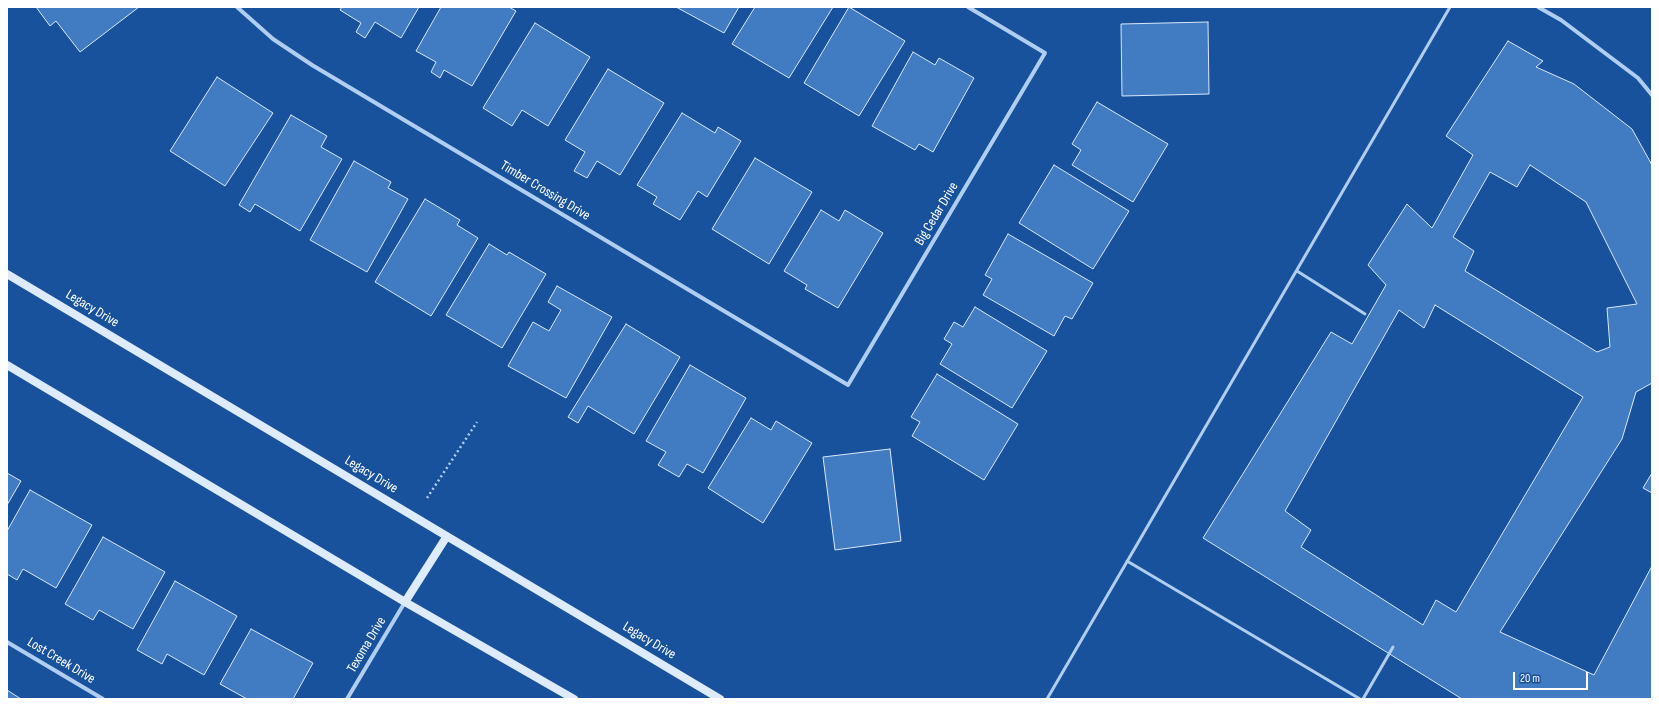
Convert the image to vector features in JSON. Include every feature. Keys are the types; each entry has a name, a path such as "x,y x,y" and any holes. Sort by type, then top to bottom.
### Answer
{"main road":[{"name":"Legacy Drive","path":"7,274 720,699"},
{"path":"7,365 405,602 574,699"},
{"path":"405,602 447,536"}],"street":[{"name":"Timber Crossing Drive","path":"237,7 274,39 312,65 848,385"},
{"name":"Big Cedar Drive","path":"848,385 1045,53 968,7"},
{"path":"1538,7 1561,20 1638,78 1652,95"},
{"name":"Texoma Drive","path":"347,699 405,602"},
{"name":"Lost Creek Drive","path":"7,642 103,699"}],"lane":[{"path":"1047,699 1450,7"},
{"path":"1297,270 1365,314"},
{"path":"1128,561 1361,699 1393,647"}],"path":[{"path":"428,498 477,422"}],"building":[{"path":"36,7 139,7 80,52 56,21 50,26"},
{"path":"342,7 419,7 401,38 375,22 365,38 356,32 361,23 340,10"},
{"path":"441,7 509,7 516,11 472,86 444,70 440,78 431,72 436,62 416,51"},
{"path":"676,7 739,7 724,33"},
{"path":"755,7 833,7 789,78 732,44"},
{"path":"849,7 905,41 859,116 804,83"},
{"path":"1208,22 1209,94 1122,96 1121,24"},
{"path":"535,23 590,57 548,126 522,110 512,126 483,108"},
{"path":"1508,41 1543,61 1536,67 1574,84 1632,129 1652,165 1652,383 1636,392 1622,439 1500,632 1594,675 1652,566 1652,699 1462,699 1203,538 1331,332 1352,344 1386,285 1368,265 1407,204 1432,228 1473,155 1446,136","holes":["1530,165 1586,202 1637,304 1607,308 1610,347 1597,352 1465,271 1474,251 1453,237 1490,172 1517,187","1435,305 1583,397 1456,612 1436,600 1423,625 1301,547 1311,530 1285,511 1399,310 1424,328"]},
{"path":"913,52 935,65 939,58 974,78 933,152 919,144 915,150 872,126"},
{"path":"608,69 664,103 620,175 597,161 587,178 574,171 585,152 565,140"},
{"path":"217,77 273,113 225,186 170,151"},
{"path":"1097,102 1168,144 1133,202 1072,165 1081,150 1072,144"},
{"path":"682,113 715,133 718,127 741,141 707,197 698,191 680,220 653,204 657,197 637,185"},
{"path":"291,115 327,136 321,147 342,159 300,231 255,204 250,212 239,205"},
{"path":"755,158 812,192 769,264 712,229"},
{"path":"354,161 391,182 388,188 408,199 367,272 310,240"},
{"path":"1054,165 1129,211 1093,269 1019,223"},
{"path":"425,199 460,220 457,225 478,238 431,316 375,282"},
{"path":"821,210 839,221 845,210 883,233 838,308 805,289 807,285 784,271"},
{"path":"1008,234 1093,283 1072,319 1065,316 1054,336 983,295 992,279 985,275"},
{"path":"489,244 507,255 509,252 546,274 502,348 446,315"},
{"path":"557,286 612,317 566,398 508,366 533,322 549,331 561,310 548,302"},
{"path":"975,307 1047,351 1012,408 940,364 952,344 944,339 954,322 963,327"},
{"path":"626,324 680,357 634,434 588,406 578,423 568,417"},
{"path":"690,365 746,398 703,473 687,464 679,477 658,465 666,452 646,441"},
{"path":"937,374 1018,424 984,480 912,436 920,422 911,417"},
{"path":"751,418 771,430 776,421 812,443 763,523 708,488"},
{"path":"890,449 901,541 835,550 823,457"},
{"path":"7,473 21,481 7,505"},
{"path":"1652,473 1652,493 1643,488"},
{"path":"30,490 92,525 56,588 23,569 17,580 7,574 7,531"},
{"path":"103,537 165,572 133,629 99,610 93,620 65,604"},
{"path":"175,581 237,616 204,675 167,654 162,664 137,650"},
{"path":"251,629 313,663 293,699 247,699 220,684"},
{"path":"7,690 21,699 7,699"}]}
